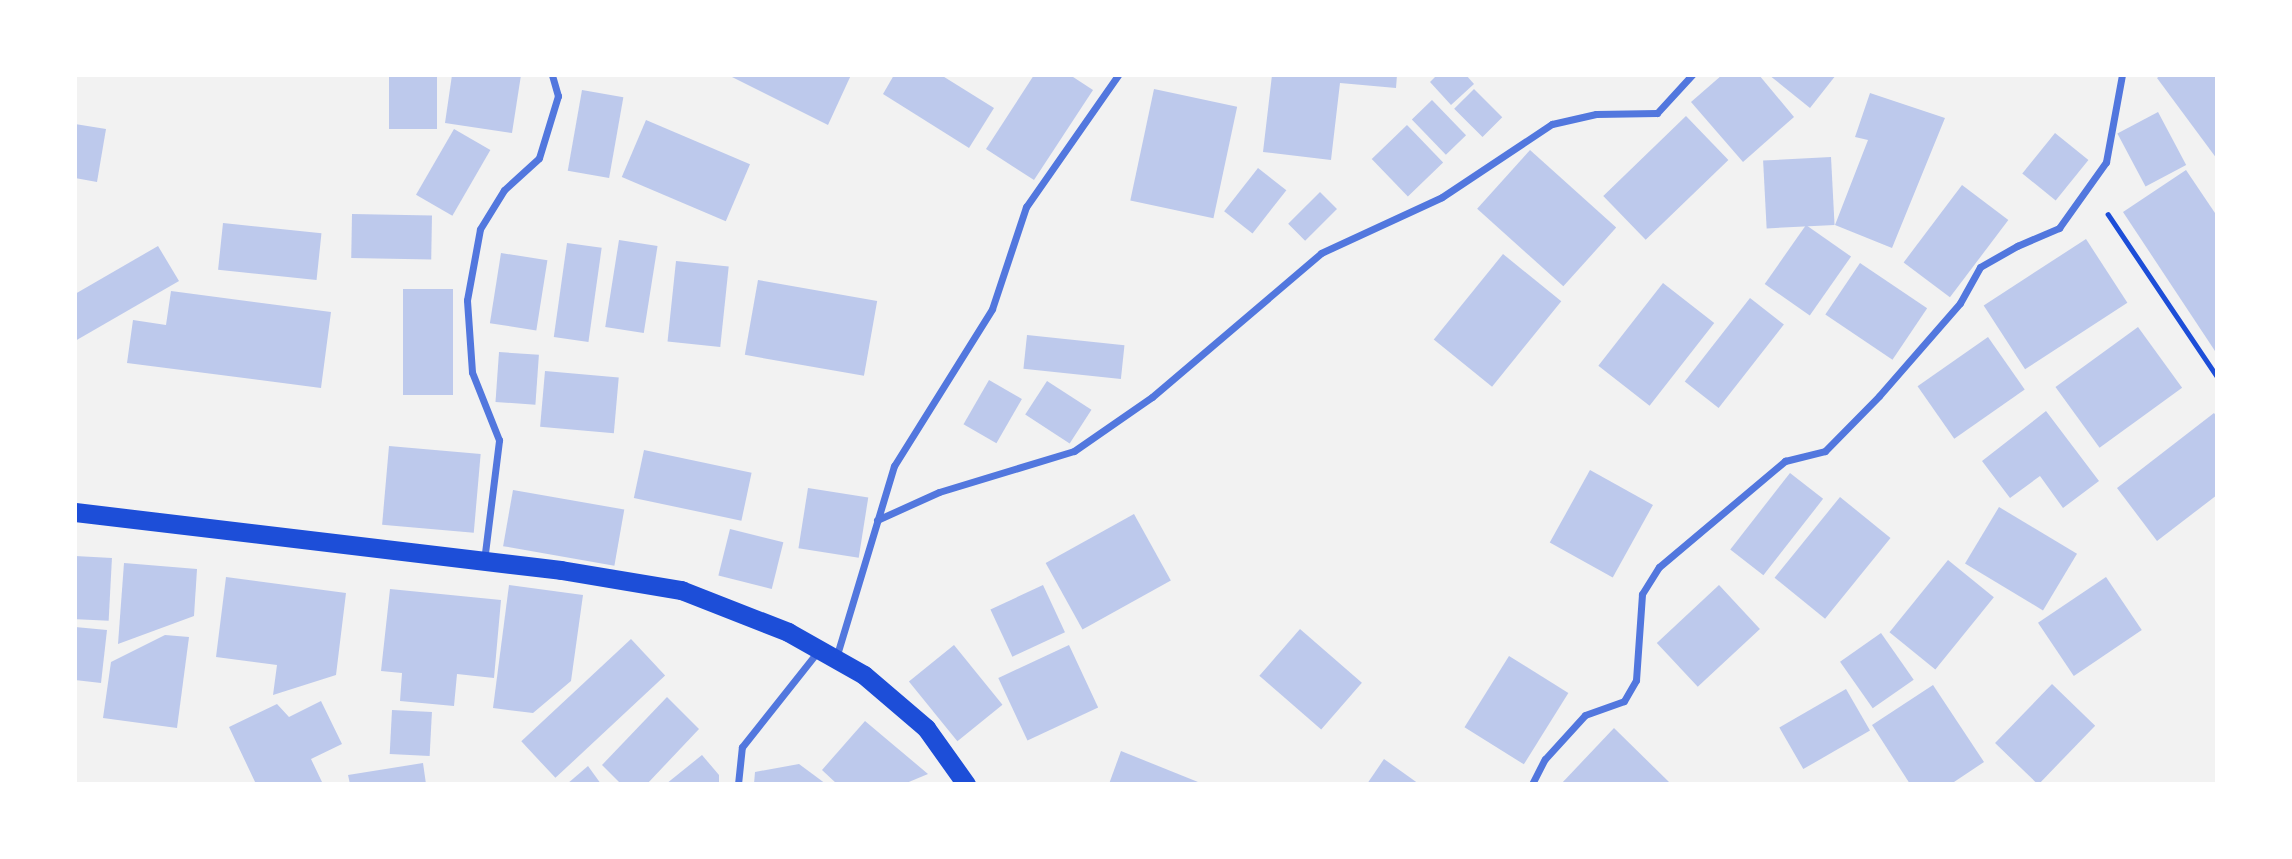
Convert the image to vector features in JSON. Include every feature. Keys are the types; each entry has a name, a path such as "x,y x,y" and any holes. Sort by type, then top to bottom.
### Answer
{"highway":[{"path":"75,512 484,561 681,590 788,632 863,676 926,728 966,784"}],"street":[{"path":"484,561 499,440 472,372 467,300 480,229 504,190 538,159 558,96 552,75"},
{"path":"738,784 743,747 827,654 877,520 894,466 992,309 1026,207 1118,75"},
{"path":"877,520 939,492 1074,450 1152,397 1321,254 1442,197 1552,124 1597,114 1657,113 1692,75"},
{"path":"1532,784 1545,759 1585,715 1624,701 1636,680 1642,594 1659,567 1785,461 1825,451 1879,396 1960,303 1979,267 2017,246 2059,228 2106,162 2122,75"}],"path":[{"path":"2106,162 2108,215 2217,376"}],"building":[{"path":"389,75 437,75 437,129 389,129"},
{"path":"452,75 521,75 512,133 445,123"},
{"path":"728,75 851,75 828,125"},
{"path":"894,75 941,75 994,108 969,148 883,94"},
{"path":"1034,75 1070,75 1093,90 1034,180 986,149"},
{"path":"1272,75 1397,75 1396,88 1340,83 1331,160 1263,152"},
{"path":"1437,75 1466,75 1474,84 1451,105 1430,82"},
{"path":"1722,75 1759,75 1794,117 1743,162 1691,102"},
{"path":"1769,75 1836,75 1810,108"},
{"path":"2161,75 2217,75 2217,159 2157,78"},
{"path":"1154,89 1237,107 1213,218 1130,201"},
{"path":"1474,89 1502,117 1482,137 1454,109"},
{"path":"582,90 623,97 609,178 568,171"},
{"path":"1870,93 1945,118 1892,248 1835,225 1868,140 1855,137"},
{"path":"1432,100 1466,135 1446,155 1412,119"},
{"path":"2158,112 2186,165 2146,187 2117,134"},
{"path":"1686,116 1728,160 1646,240 1603,196"},
{"path":"646,120 750,164 726,221 622,177"},
{"path":"75,124 106,129 97,182 75,178"},
{"path":"1407,125 1443,162 1408,196 1372,159"},
{"path":"454,129 490,150 452,216 416,195"},
{"path":"2055,133 2088,160 2056,200 2022,173"},
{"path":"1530,150 1616,228 1563,286 1477,209"},
{"path":"1831,157 1835,225 1767,228 1763,161"},
{"path":"1258,168 1286,190 1253,234 1224,211"},
{"path":"2186,170 2217,216 2217,354 2123,212"},
{"path":"1962,185 2008,220 1950,297 1904,262"},
{"path":"1320,192 1337,209 1305,241 1288,224"},
{"path":"352,214 432,215 431,259 351,258"},
{"path":"223,223 321,233 317,280 218,270"},
{"path":"1806,225 1851,257 1810,316 1765,284"},
{"path":"2086,239 2127,303 2025,369 1984,305"},
{"path":"619,240 658,246 644,333 605,327"},
{"path":"567,243 602,248 588,342 554,337"},
{"path":"158,246 179,281 75,341 75,294"},
{"path":"501,253 547,260 536,330 490,323"},
{"path":"1503,254 1561,301 1492,387 1434,339"},
{"path":"676,261 729,267 720,347 668,342"},
{"path":"1860,263 1927,308 1892,360 1825,314"},
{"path":"758,280 877,301 864,376 745,355"},
{"path":"1663,283 1714,323 1650,406 1598,366"},
{"path":"403,289 453,289 453,395 403,395"},
{"path":"171,291 331,312 321,388 127,363 133,320 166,325"},
{"path":"1750,298 1784,324 1719,408 1685,382"},
{"path":"2138,327 2182,388 2100,448 2055,387"},
{"path":"1027,335 1124,345 1121,379 1023,369"},
{"path":"1988,337 2025,389 1954,439 1918,386"},
{"path":"499,352 539,355 535,405 496,402"},
{"path":"545,371 619,377 614,433 540,427"},
{"path":"989,380 1022,399 996,443 964,424"},
{"path":"1047,381 1091,410 1070,443 1025,415"},
{"path":"2046,411 2099,481 2063,508 2040,476 2010,498 1982,461"},
{"path":"2214,413 2217,417 2217,495 2157,541 2117,488"},
{"path":"389,446 481,454 474,533 382,525"},
{"path":"644,450 752,473 741,521 634,498"},
{"path":"1590,470 1653,505 1613,577 1550,543"},
{"path":"1790,473 1823,499 1763,575 1730,549"},
{"path":"808,488 868,498 859,558 798,548"},
{"path":"513,490 624,510 614,566 503,546"},
{"path":"1840,497 1891,538 1825,619 1775,578"},
{"path":"1999,507 2077,554 2043,610 1965,564"},
{"path":"1134,514 1171,580 1083,629 1046,563"},
{"path":"730,529 783,542 772,589 718,576"},
{"path":"75,556 112,558 109,621 75,619"},
{"path":"1948,560 1994,597 1935,669 1889,632"},
{"path":"124,563 197,569 194,616 118,644"},
{"path":"226,577 346,593 336,675 273,695 277,665 216,657"},
{"path":"2106,577 2142,630 2074,676 2038,623"},
{"path":"509,585 583,595 571,681 533,713 493,708"},
{"path":"1043,585 1065,632 1012,657 990,610"},
{"path":"1719,585 1760,629 1698,687 1657,643"},
{"path":"390,589 501,600 494,678 457,674 454,706 400,701 402,673 381,671"},
{"path":"75,627 107,630 101,683 75,680"},
{"path":"1300,629 1362,683 1321,730 1259,676"},
{"path":"1881,633 1914,680 1873,708 1840,662"},
{"path":"165,635 189,637 177,728 103,718 111,662"},
{"path":"631,639 665,676 555,778 521,741"},
{"path":"954,645 1002,705 957,741 909,682"},
{"path":"1069,645 1098,708 1027,740 998,678"},
{"path":"1509,656 1568,693 1524,764 1464,727"},
{"path":"2052,684 2095,726 2039,784 1995,743"},
{"path":"1933,685 1984,762 1951,784 1910,784 1872,725"},
{"path":"1846,689 1870,731 1803,769 1779,728"},
{"path":"667,697 699,729 647,784 621,784 602,765"},
{"path":"321,701 342,744 311,759 322,782 256,784 229,727 277,704 289,717"},
{"path":"392,710 432,712 430,756 390,754"},
{"path":"865,721 928,774 904,784 837,784 822,770"},
{"path":"1614,728 1669,782 1561,784"},
{"path":"1121,751 1203,784 1109,784"},
{"path":"702,755 719,775 719,784 666,784"},
{"path":"1384,759 1419,784 1367,784"},
{"path":"423,763 426,784 350,784 348,775"},
{"path":"799,764 826,784 754,784 755,772"},
{"path":"588,766 601,784 567,784"}]}
